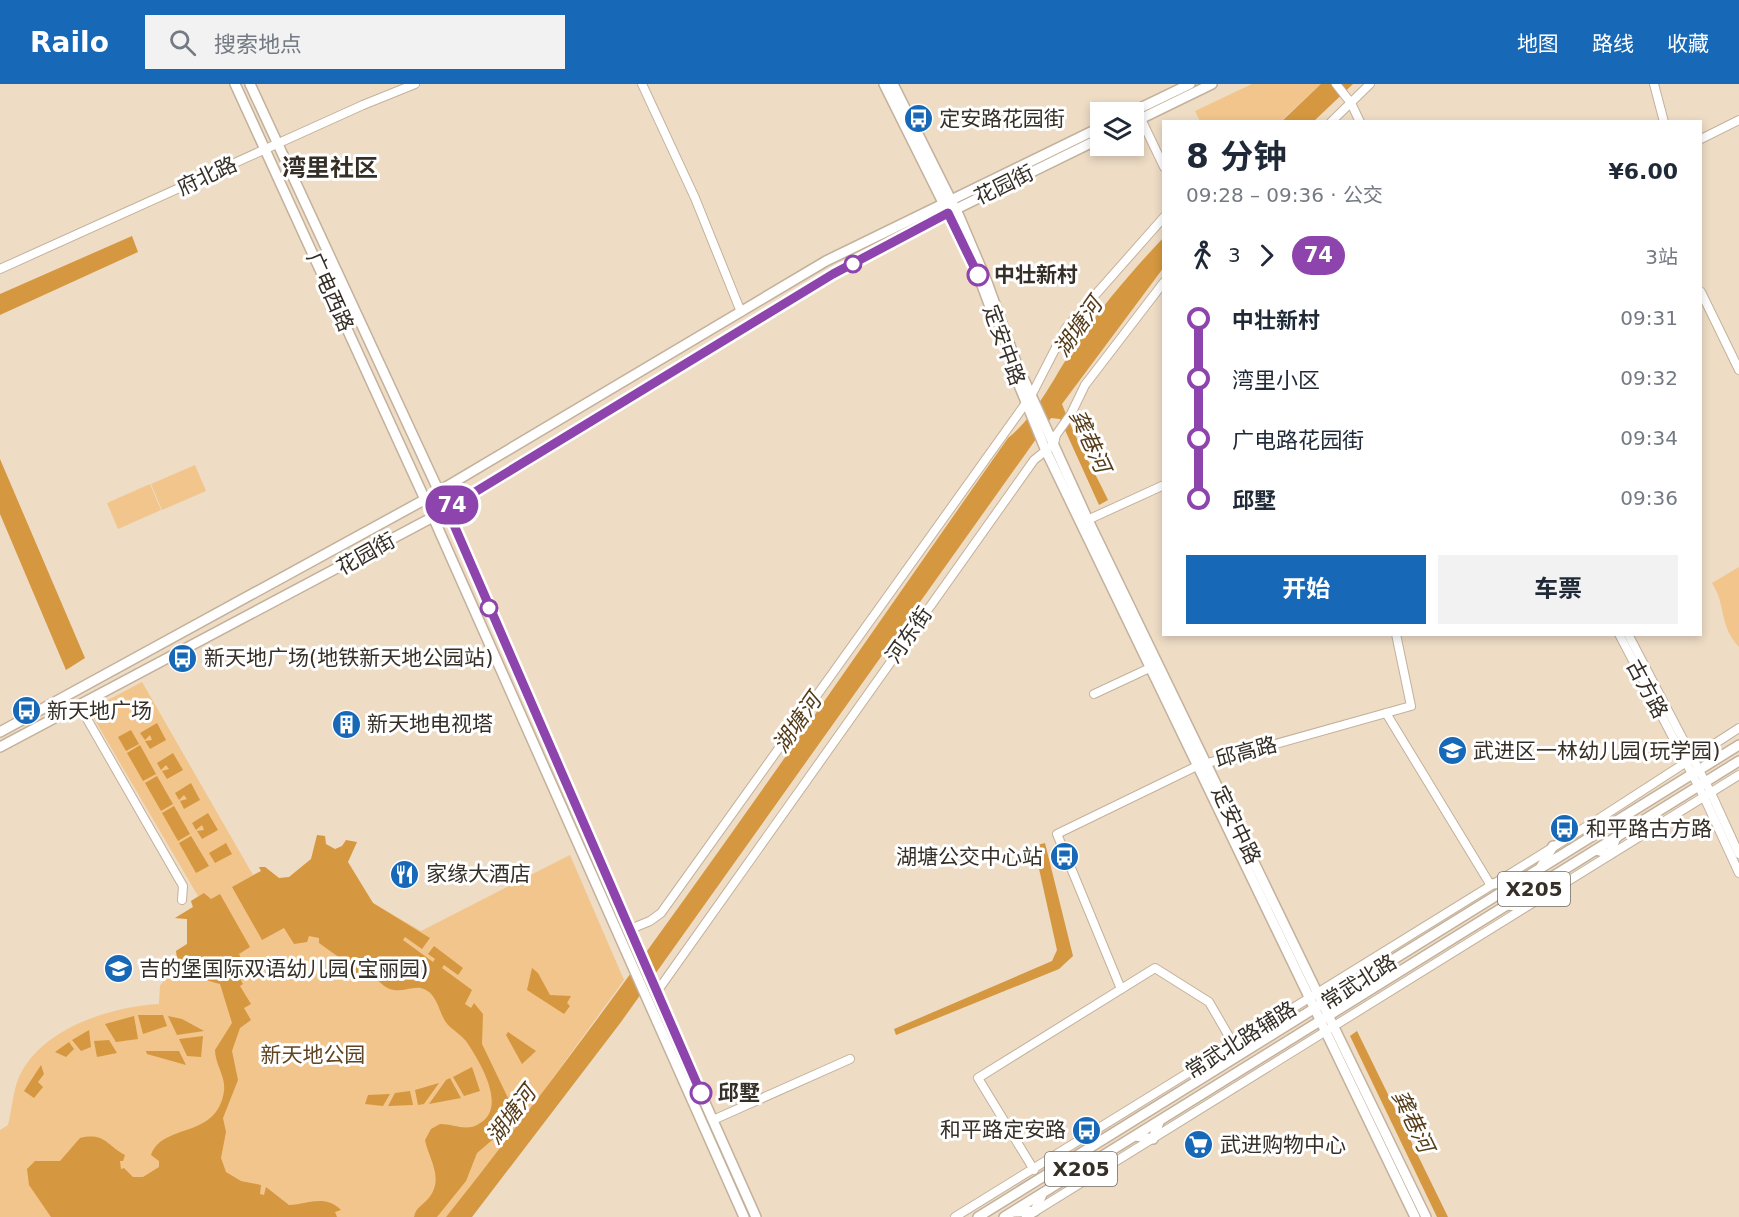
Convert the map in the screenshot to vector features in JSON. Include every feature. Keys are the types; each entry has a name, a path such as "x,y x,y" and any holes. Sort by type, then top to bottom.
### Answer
{"main road":[{"name":"广电西路","path":"235,84 433,517 744,1217"},
{"name":"广电西路","path":"250,84 447,509"},
{"name":"定安中路","path":"884,84 952,211 1029,403 1154,666 1313,996 1426,1217"},
{"name":"定安中路","path":"893,84 946,201"},
{"path":"1144,106 1191,84"},
{"path":"1144,117 1212,84"},
{"name":"花园街","path":"0,732 424,500 826,261 1090,132"},
{"name":"花园街","path":"0,747 433,517 833,274 952,211 1090,143"},
{"path":"447,509 628,930 756,1217"},
{"name":"常武北路","path":"978,1217 1739,745"},
{"name":"常武北路","path":"1008,1214 1325,1020 1739,761"},
{"path":"1596,850 1610,854 1616,837"},
{"path":"1540,869 1553,846"},
{"path":"1490,884 1518,883"},
{"path":"1508,905 1523,907 1530,891"},
{"name":"定安中路","path":"1330,1030 1415,1217"},
{"path":"1136,1136 1153,1139 1159,1122"},
{"path":"1008,1214 1037,1214 1042,1194"}],"street":[{"name":"府北路","path":"0,269 266,148 415,84"},
{"path":"642,84 695,198 741,312"},
{"path":"1336,84 1351,103 1359,120"},
{"path":"1333,120 1370,84"},
{"path":"1654,84 1663,120"},
{"path":"1702,138 1739,120"},
{"path":"1144,132 1162,164"},
{"path":"628,930 650,921 661,913 1029,403 1066,328 1162,219"},
{"name":"河东街","path":"654,988 1034,460 1071,414 1085,385 1162,285"},
{"path":"1702,294 1739,370"},
{"path":"1085,521 1162,486"},
{"name":"邱高路","path":"1121,989 1057,834 1201,764 1411,706 1396,636"},
{"name":"古方路","path":"1620,636 1695,772 1739,873"},
{"name":"古方路","path":"1629,636 1688,760"},
{"path":"1094,694 1154,666"},
{"path":"79,705 183,886 182,900"},
{"path":"1386,713 1490,884"},
{"name":"常武北路辅路","path":"955,1217 1313,996 1739,728"},
{"name":"常武北路辅路","path":"1026,1217 1037,1214 1523,907 1739,775"},
{"name":"古方路","path":"1701,784 1711,793 1739,854"},
{"path":"1034,1170 978,1078 1155,968 1209,1002 1234,1045"},
{"path":"713,1120 850,1059"}],"green space":[{"path":"1252,84 1321,84 1282,120 1200,120 1195,111"},
{"path":"195,465 206,491 162,510 151,484"},
{"path":"150,484 161,510 118,529 107,503"},
{"path":"1739,567 1739,647 1728,631 1720,599 1712,583"},
{"name":"新天地公园","path":"142,682 253,875 261,871 259,867 265,867 279,878 364,890 373,903 421,931 570,855 624,980 521,1122 446,1217 0,1217 0,1130 8,1125 20,1075 45,1044 80,1023 120,1010 159,1004 160,986 177,962 176,951 187,944 187,919 175,918 193,907 191,901 198,896 89,710"}],"shaded area":[{"path":"1321,84 1353,84 1315,120 1283,120"},
{"path":"132,236 138,252 0,315 0,294"},
{"path":"1162,239 1162,270 1062,404 1108,500 1099,505 1060,419 1051,418 621,1022 472,1217 446,1217 520,1122 663,929 1008,438 1028,418 1086,330"},
{"path":"0,459 85,658 66,670 0,514"},
{"path":"157,723 166,740 150,749 145,741 152,740 150,735 145,740 140,733"},
{"path":"131,730 139,744 126,751 118,737"},
{"path":"140,745 156,774 143,781 127,753"},
{"path":"173,753 183,770 167,779 162,771 169,769 166,765 161,770 157,763"},
{"path":"157,776 173,804 161,811 145,783"},
{"path":"191,783 200,800 184,809 180,801 187,799 184,795 179,800 175,793"},
{"path":"174,806 190,834 178,841 162,813"},
{"path":"208,813 218,830 202,839 197,831 204,830 202,825 196,830 192,823"},
{"path":"317,835 325,836 326,844 335,849 342,846 346,840 357,842 348,862 373,903 430,938 422,949 405,937 403,940 433,962 435,959 428,954 434,946 463,968 458,975 444,965 442,968 472,990 465,1004 471,1008 474,1003 483,1014 482,1044 509,1100 511,1111 509,1122 505,1129 477,1153 466,1181 437,1217 414,1217 433,1192 436,1177 425,1140 431,1129 440,1124 463,1127 477,1125 486,1118 491,1109 492,1098 485,1074 466,1041 445,1021 435,1000 422,988 394,990 368,975 348,975 340,958 319,943 319,938 309,936 307,942 294,944 284,928 262,940 232,887 261,871 259,867 265,867 279,878 289,877 311,859"},
{"path":"191,836 209,866 196,873 179,843"},
{"path":"226,843 232,854 215,863 209,853"},
{"path":"1045,843 1073,956 1059,969 896,1035 894,1029 1052,961 1057,950 1034,846"},
{"path":"204,893 211,899 220,894 250,947 239,954 244,964 239,967 243,974 239,977 243,984 240,986 251,1004 244,1008 251,1020 240,1028 232,1051 238,1080 223,1118 226,1132 221,1158 226,1172 241,1181 261,1185 260,1194 264,1195 266,1187 289,1205 323,1201 341,1210 335,1212 337,1217 51,1217 29,1185 27,1169 35,1161 60,1161 80,1138 95,1137 105,1140 125,1155 123,1161 120,1161 121,1169 124,1168 133,1177 143,1177 159,1167 159,1161 151,1155 157,1145 166,1138 201,1124 211,1117 219,1106 224,1086 215,1050 232,1023 220,984 191,974 181,965 176,951 187,944 187,919 175,918 193,907 191,901"},
{"path":"532,968 538,973 550,995 571,996 567,1003 570,1006 564,1014 527,990"},
{"path":"138,1015 163,1015 167,1026 143,1034"},
{"path":"134,1016 138,1039 116,1042 105,1024"},
{"path":"168,1016 182,1019 204,1031 177,1035"},
{"path":"89,1030 91,1047 81,1051 72,1040"},
{"path":"1357,1031 1448,1217 1437,1217 1350,1036"},
{"path":"508,1032 536,1051 522,1064 506,1035"},
{"path":"203,1036 201,1057 187,1056 179,1039"},
{"path":"109,1040 117,1053 97,1057 94,1041"},
{"path":"69,1042 74,1049 66,1057 55,1052"},
{"path":"146,1051 179,1051 186,1065 147,1054"},
{"path":"41,1065 44,1074 38,1082 43,1087 34,1098 24,1091"},
{"path":"472,1067 480,1091 464,1096 453,1077"},
{"path":"450,1078 461,1098 429,1104 446,1080"},
{"path":"439,1083 424,1104 418,1105 415,1090"},
{"path":"410,1091 413,1105 388,1106 395,1093"},
{"path":"390,1094 383,1106 365,1104 368,1095"}],"bus line":[{"name":"74","path":"701,1093 628,930 447,509 833,274 948,213 978,275"}],"place":[{"name":"定安路花园街","path":"918,119"},
{"name":"中壮新村","path":"978,275"},
{"name":"新天地广场(地铁新天地公园站)","path":"183,658"},
{"name":"新天地广场","path":"26,711"},
{"name":"新天地电视塔","path":"346,724"},
{"name":"武进区一林幼儿园(玩学园)","path":"1452,751"},
{"name":"和平路古方路","path":"1565,829"},
{"name":"湖塘公交中心站","path":"1064,857"},
{"name":"家缘大酒店","path":"405,874"},
{"name":"吉的堡国际双语幼儿园(宝丽园)","path":"118,969"},
{"name":"邱墅","path":"701,1093"},
{"name":"和平路定安路","path":"1087,1130"},
{"name":"武进购物中心","path":"1199,1145"}],"district":[{"name":"湾里社区","path":"330,168"}],"water label":[{"name":"湖塘河","path":"1078,327"},
{"name":"龚巷河","path":"1090,441"},
{"name":"湖塘河","path":"797,723"},
{"name":"湖塘河","path":"511,1115"},
{"name":"龚巷河","path":"1413,1121"}]}
